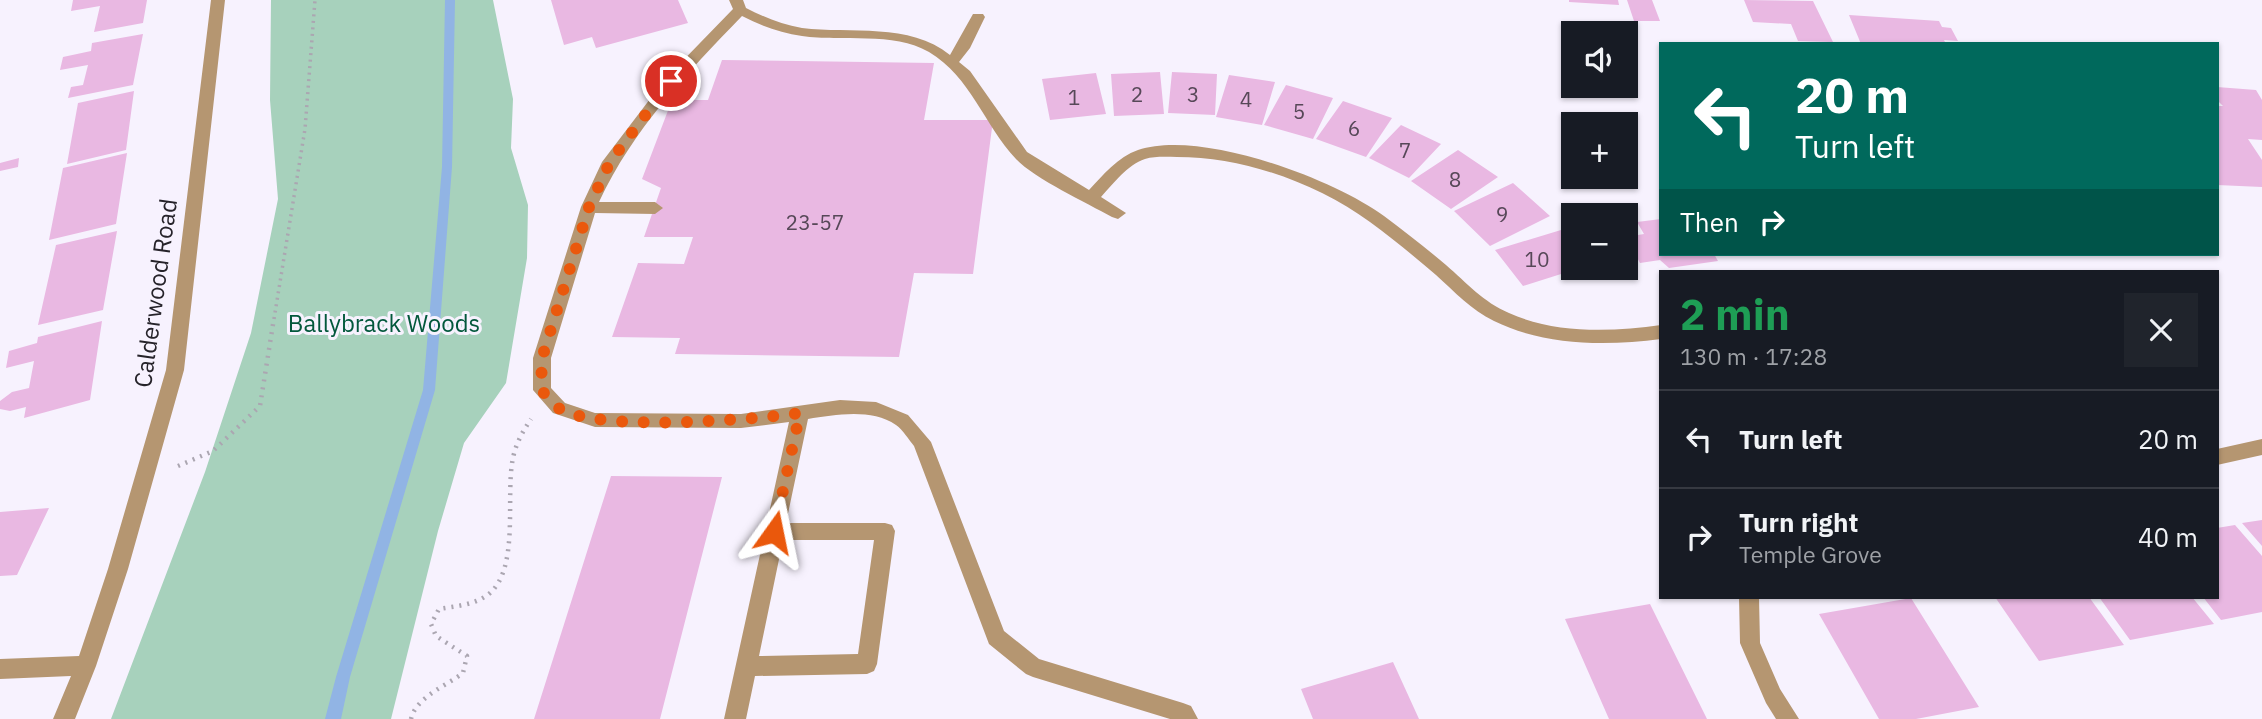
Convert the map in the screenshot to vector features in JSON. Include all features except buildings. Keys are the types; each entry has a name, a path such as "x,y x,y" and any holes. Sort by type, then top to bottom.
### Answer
{"street":[{"name":"Calderwood Road","path":"64,719 86,666 118,569 175,370 218,0"},
{"path":"1118,212 1022,156 965,74 933,48 896,37 802,32 768,24 738,5 671,81 610,162 589,207 542,358 541,390 559,408 595,420 741,421 840,407 876,409 902,420 922,442 996,637 1033,667 1183,713 1187,719"},
{"path":"951,63 963,48 978,17"},
{"path":"1091,198 1119,168 1144,153 1182,151 1239,160 1307,180 1372,216 1439,268 1485,309 1528,327 1585,336 1659,332"},
{"path":"589,207 655,208"},
{"path":"735,719 800,413"},
{"path":"2219,457 2262,447"},
{"path":"745,666 867,664 885,531 774,532"},
{"path":"1749,599 1751,643 1773,696 1788,719"},
{"path":"0,670 86,666"}],"path":[{"path":"146,470 183,466 211,452 241,427 260,406 305,129 315,0"},
{"path":"411,719 416,704 463,673 467,656 436,636 431,624 439,609 475,602 493,590 504,563 511,472 519,433 539,411"}],"green space":[{"name":"Ballybrack Woods","path":"271,0 493,0 513,99 511,148 528,205 527,258 506,383 464,443 438,531 391,719 111,719 205,472 251,333 278,199 270,100"}],"waterway":[{"path":"333,719 343,677 429,390 447,167 450,0"}],"route":[{"path":"671,81 610,162 589,207 542,358 541,390 559,408 595,420 741,421 800,413 774,532"}]}
